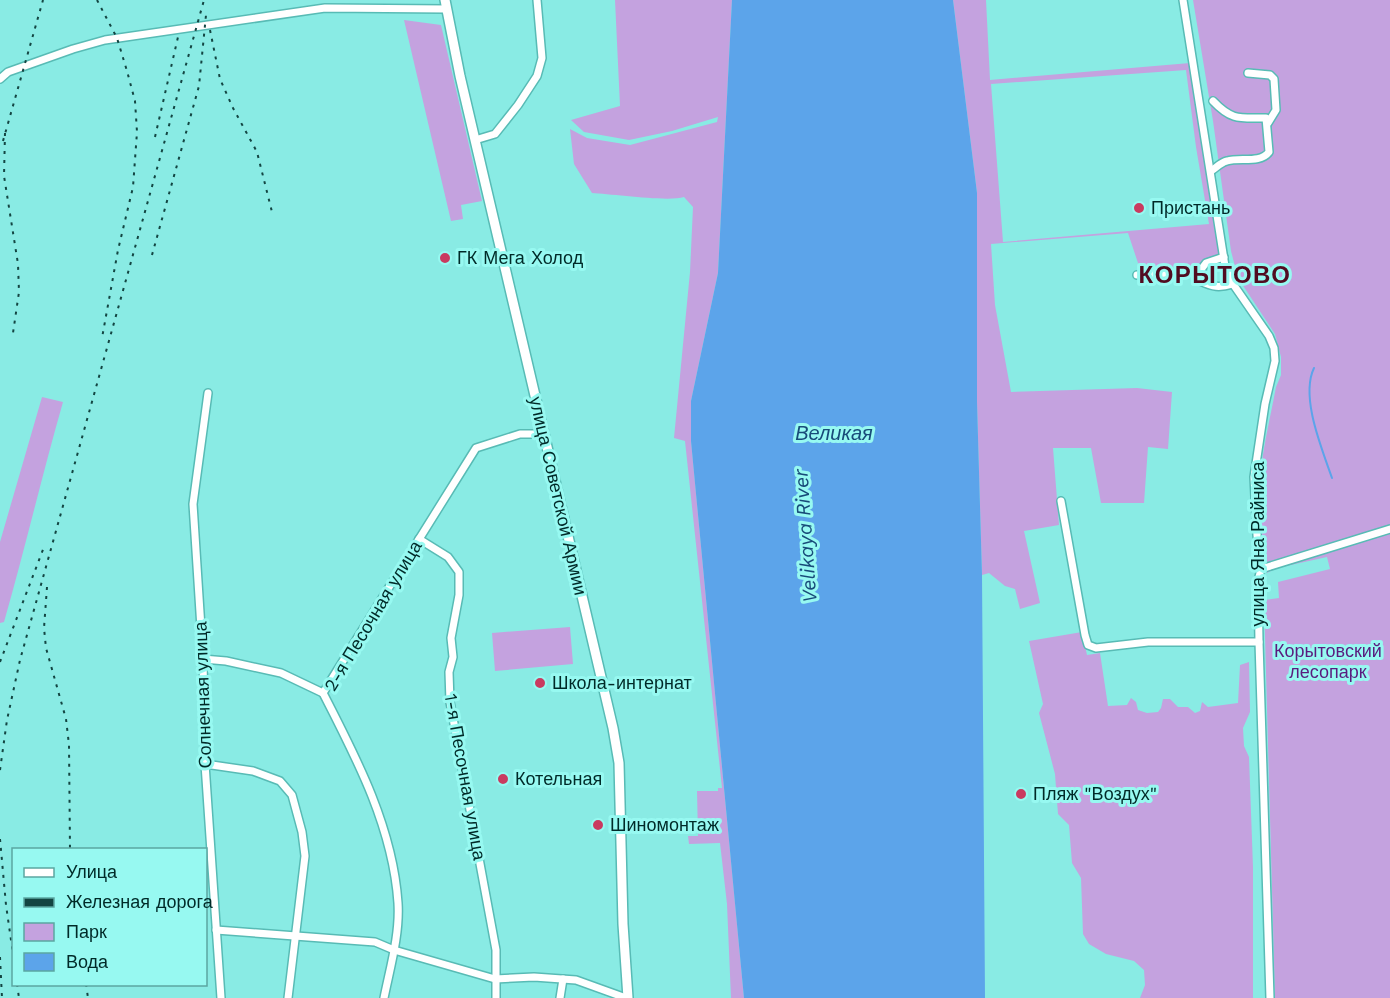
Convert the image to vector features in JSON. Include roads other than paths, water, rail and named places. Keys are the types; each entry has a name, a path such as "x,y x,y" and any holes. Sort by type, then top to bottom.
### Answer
{"main road":[{"name":"улица Советской Армии","path":"446,4 475,140 613,728 619,763 627,998"}],"street":[{"path":"475,140 495,134 537,76 542,58 537,0"},
{"name":"улица Яна Райниса","path":"1183,0 1224,257 1233,284 1269,336 1274,348 1275,361 1265,404 1254,477 1261,569 1258,581 1259,642 1270,998"},
{"path":"0,80 8,72 105,40 325,8 446,4"},
{"path":"1248,73 1270,75 1274,79 1276,110 1268,123"},
{"path":"1211,171 1225,161 1260,159 1269,152 1266,118 1231,116 1213,101"},
{"path":"1224,257 1206,263 1200,271 1200,281 1219,288 1233,284"},
{"path":"1137,275 1200,271"},
{"name":"Солнечная улица","path":"208,393 193,504 203,659 205,764 221,998"},
{"name":"2-я Песочная улица","path":"384,998 394,950 398,904 390,853 367,782 323,693 476,448 520,434 544,434"},
{"path":"1061,501 1085,635 1089,645 1096,648 1148,642 1259,642"},
{"path":"1261,569 1390,529"},
{"name":"1-я Песочная улица","path":"419,540 448,557 459,573 459,596 451,638 453,657 449,672 450,702 496,950 496,998"},
{"path":"203,659 226,661 280,673 323,693"},
{"path":"205,764 253,771 280,782 292,795 302,832 305,856 288,998"},
{"path":"216,930 375,942 394,950 495,979 534,977 576,980 627,998"},
{"path":"560,998 563,979"}],"water":[{"name":"Великая","path":"732,0 953,0 977,193 977,402 982,575 985,998 744,998 691,441 691,401 718,273"}],"waterway":[{"path":"1314,368 1310,380 1311,408 1318,438 1332,478"}],"railway":[{"path":"3,141 43,0"},
{"path":"97,0 117,38 135,101 137,132 133,187 118,250 102,338"},
{"path":"0,770 7,720 20,660 204,0"},
{"path":"152,255 199,86 206,15"},
{"path":"210,30 220,79 257,152 273,216"},
{"path":"155,137 178,37"},
{"path":"5,133 4,176 18,264 19,292 13,333"},
{"path":"0,662 44,547"},
{"path":"47,587 44,628 46,648 66,719 69,745 70,848"},
{"path":"0,839 12,947"},
{"path":"0,957 2,998"},
{"path":"17,986 19,998"},
{"path":"86,986 88,998"}],"place":[{"name":"Пристань","path":"1139,208"},
{"name":"ГК Мега Холод","path":"445,258"},
{"name":"Школа-интернат","path":"540,683"},
{"name":"Котельная","path":"503,779"},
{"name":"Пляж \"Воздух\"","path":"1021,794"},
{"name":"Шиномонтаж","path":"598,825"}],"district":[{"name":"КОРЫТОВО","path":"1215,275"}],"water label":[{"name":"Velikaya River","path":"805,536"}],"park label":[{"name":"Корытовский лесопарк","path":"1328,661"}]}
